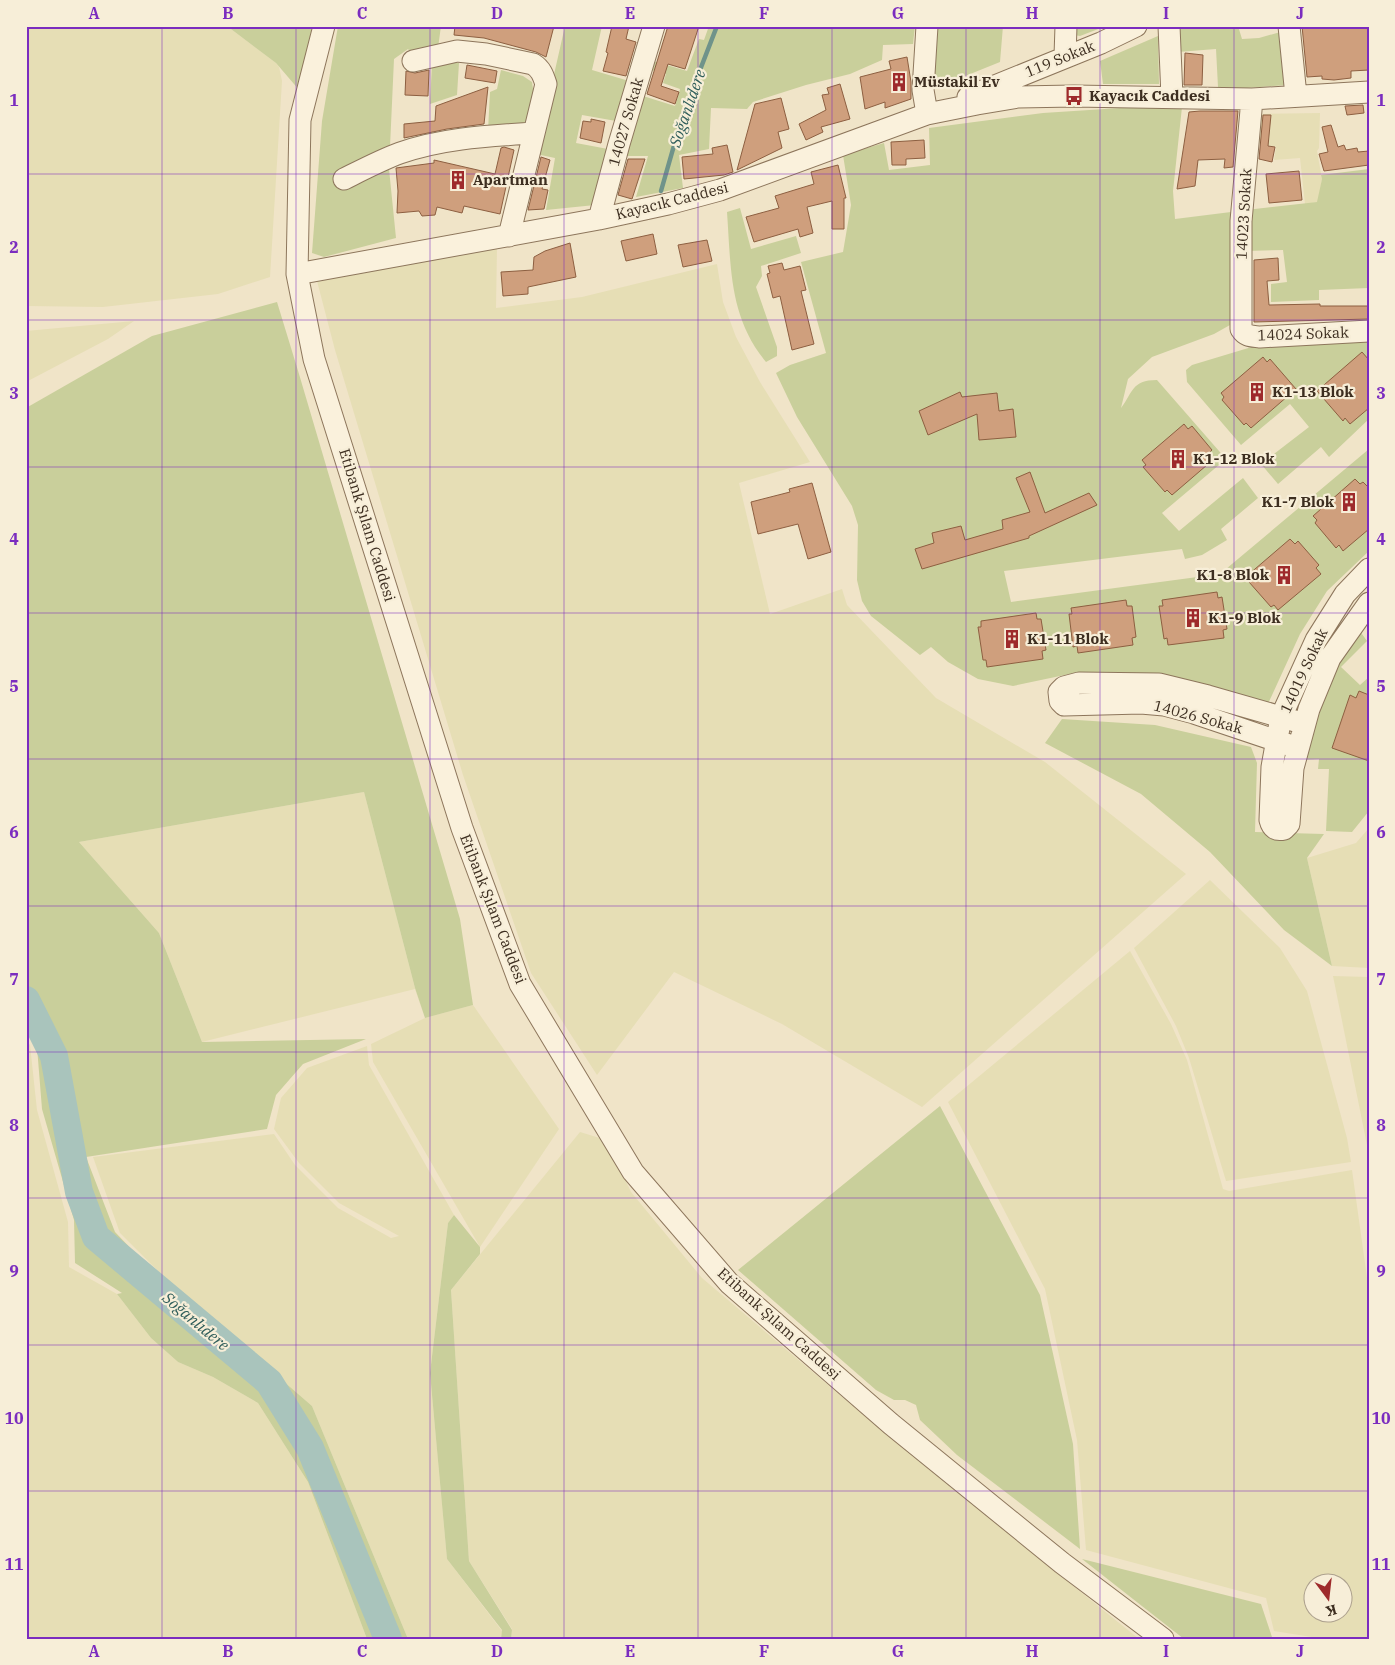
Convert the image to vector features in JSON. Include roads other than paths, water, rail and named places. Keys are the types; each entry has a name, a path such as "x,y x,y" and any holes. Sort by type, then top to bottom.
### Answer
{"street":[{"name":"Etibank Şılam Caddesi","path":"324,26 300,120 297,274 314,359 462,828 520,984 634,1172 729,1283 891,1424 1062,1563 1162,1639"},
{"name":"14027 Sokak","path":"599,219 654,26"},
{"path":"927,26 923,90 927,114"},
{"path":"1065,56 1066,26"},
{"name":"119 Sokak","path":"927,114 1136,26"},
{"path":"1169,26 1172,97"},
{"path":"1289,26 1296,96"},
{"path":"413,61 457,51 486,54 533,64 543,74 546,84 509,236"},
{"name":"Kayacık Caddesi","path":"297,274 599,219 720,190 927,114 1018,97 1252,99 1369,92"},
{"name":"14023 Sokak","path":"1240,329 1241,221 1252,99"},
{"path":"344,179 400,153 431,145 467,138 533,133"},
{"name":"14024 Sokak","path":"1240,329 1248,336 1260,337 1369,332"},
{"name":"14019 Sokak","path":"1369,569 1345,594 1316,640 1281,717 1272,767 1270,820 1273,828 1280,830 1286,828 1289,824 1293,768 1308,709 1330,658 1369,603"},
{"name":"14026 Sokak","path":"1298,748 1194,713 1164,705 1141,703 1064,705 1060,700 1059,692 1064,687 1088,682 1159,684 1304,724"}],"waterway":[{"name":"Soğanlıdere","path":"661,191 683,114 717,26"},
{"name":"Soğanlıdere","path":"26,1000 54,1056 79,1192 96,1237 269,1382 310,1448 388,1639"}],"place":[{"name":"Müstakil Ev","path":"899,82"},
{"name":"Kayacık Caddesi","path":"1074,96"},
{"name":"Apartman","path":"458,180"},
{"name":"K1-13 Blok","path":"1257,392"},
{"name":"K1-12 Blok","path":"1178,459"},
{"name":"K1-7 Blok","path":"1349,502"},
{"name":"K1-8 Blok","path":"1284,575"},
{"name":"K1-9 Blok","path":"1193,618"},
{"name":"K1-11 Blok","path":"1012,639"}]}
